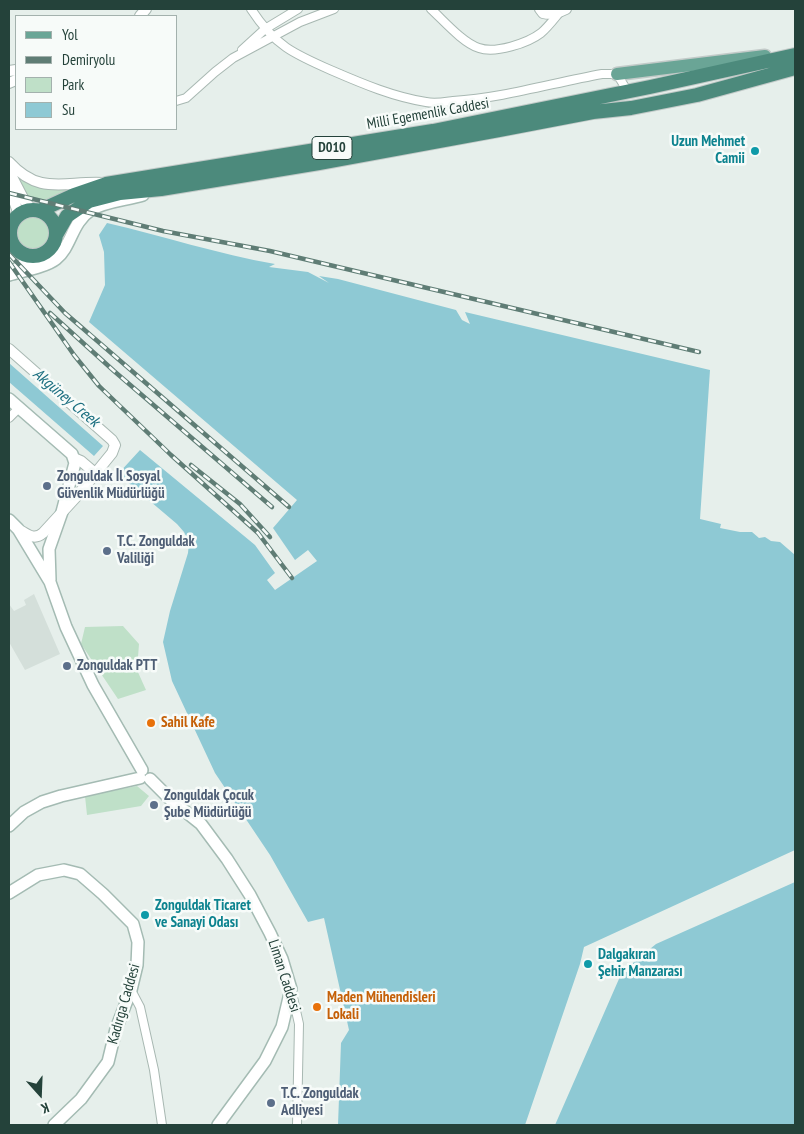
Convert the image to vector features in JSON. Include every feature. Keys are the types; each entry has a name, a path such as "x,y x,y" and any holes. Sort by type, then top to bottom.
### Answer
{"highway":[{"name":"Milli Egemenlik Caddesi","path":"23,215 106,184 433,131 645,89 795,54"},
{"name":"Milli Egemenlik Caddesi","path":"36,256 44,254 50,249 67,216 90,201 120,193 319,163 593,112 648,105 697,95 795,68"},
{"path":"645,89 648,105"},
{"path":"628,92 631,108"},
{"path":"36,256 24,254 11,244 11,226 23,215 50,218 54,223 56,235"}],"main road":[{"path":"619,74 696,66 741,58 795,54"},
{"path":"619,74 638,78 645,89"},
{"path":"9,275 47,265 55,260 67,243 73,230 92,209 142,196 161,188"},
{"path":"9,275 36,256"},
{"path":"9,399 72,454 76,463 49,549 50,582"},
{"path":"9,520 18,530 50,582"},
{"name":"Liman Caddesi","path":"50,582 66,626 92,685 144,776 201,824 227,859 250,895 270,932 282,959 291,989"},
{"path":"9,826 24,812 42,802 144,776"},
{"name":"Kadırga Caddesi","path":"9,893 38,875 64,870 80,874 133,924 138,942 137,965 131,990 116,1029 108,1062 80,1098 54,1124"},
{"path":"218,1125 265,1061 282,1027 291,989"}],"street":[{"path":"251,9 272,38 282,46 312,62 358,82 428,103 471,100 602,74 619,74 628,92"},
{"path":"178,100 186,98 266,29 298,9"},
{"path":"233,58 311,17 334,9"},
{"path":"431,9 469,43 478,48 494,50 511,46 541,33 562,11"},
{"path":"540,9 543,13 550,14 562,11"},
{"path":"9,162 28,179 39,183 52,185 88,182 106,184"},
{"path":"9,171 24,200 23,215"},
{"path":"9,186 23,215"},
{"path":"9,349 112,440 115,445 112,453 98,470 40,536 32,537 18,530"},
{"path":"9,418 18,408"},
{"path":"74,458 98,470"},
{"name":"Liman Caddesi","path":"291,989 299,1024 297,1125"},
{"path":"131,990 140,1007 154,1070 162,1125"}],"shaded area":[{"path":"34,594 60,654 25,670 9,642 9,604 14,611 26,605 24,600"}],"green space":[{"path":"16,177 30,183 78,187 47,201 24,195"},
{"path":"33,214 47,219 52,233 47,247 33,252 19,247 14,233 19,219"},
{"path":"123,626 139,644 137,670 146,690 118,699 81,644 85,627"},
{"path":"137,786 149,796 141,806 87,815 85,796"}],"water":[{"path":"107,223 275,264 269,267 308,272 329,283 319,276 338,279 456,310 462,320 470,324 465,312 710,370 700,519 721,524 720,528 752,532 759,538 765,537 771,541 780,542 795,555 795,850 584,947 580,964 525,1125 338,1125 341,1043 349,1030 324,918 308,922 270,855 215,773 172,681 163,642 170,611 188,553 189,542 177,524 118,474 140,450 255,545 275,573 267,580 275,590 317,561 308,550 295,560 273,528 297,500 89,322 105,285 104,252 99,235"},
{"path":"9,363 103,446 94,456 9,382"},
{"path":"795,882 795,1125 555,1125 622,972 656,944"}],"railway":[{"path":"9,193 163,231 270,251 699,352"},
{"path":"9,254 65,313 289,507"},
{"path":"9,262 74,355 99,386 171,455 258,533 292,578"},
{"path":"50,313 114,371 272,507"},
{"path":"191,465 240,504 270,537"}],"place":[{"name":"Uzun Mehmet Camii","path":"755,151"},
{"name":"Zonguldak İl Sosyal Güvenlik Müdürlüğü","path":"47,486"},
{"name":"T.C. Zonguldak Valiliği","path":"107,551"},
{"name":"Zonguldak PTT","path":"67,666"},
{"name":"Sahil Kafe","path":"151,723"},
{"name":"Zonguldak Çocuk Şube Müdürlüğü","path":"154,805"},
{"name":"Zonguldak Ticaret ve Sanayi Odası","path":"145,915"},
{"name":"Dalgakıran Şehir Manzarası","path":"588,964"},
{"name":"Maden Mühendisleri Lokali","path":"317,1007"},
{"name":"T.C. Zonguldak Adliyesi","path":"271,1103"}],"water label":[{"name":"Akgüney Creek","path":"66,398"}]}
